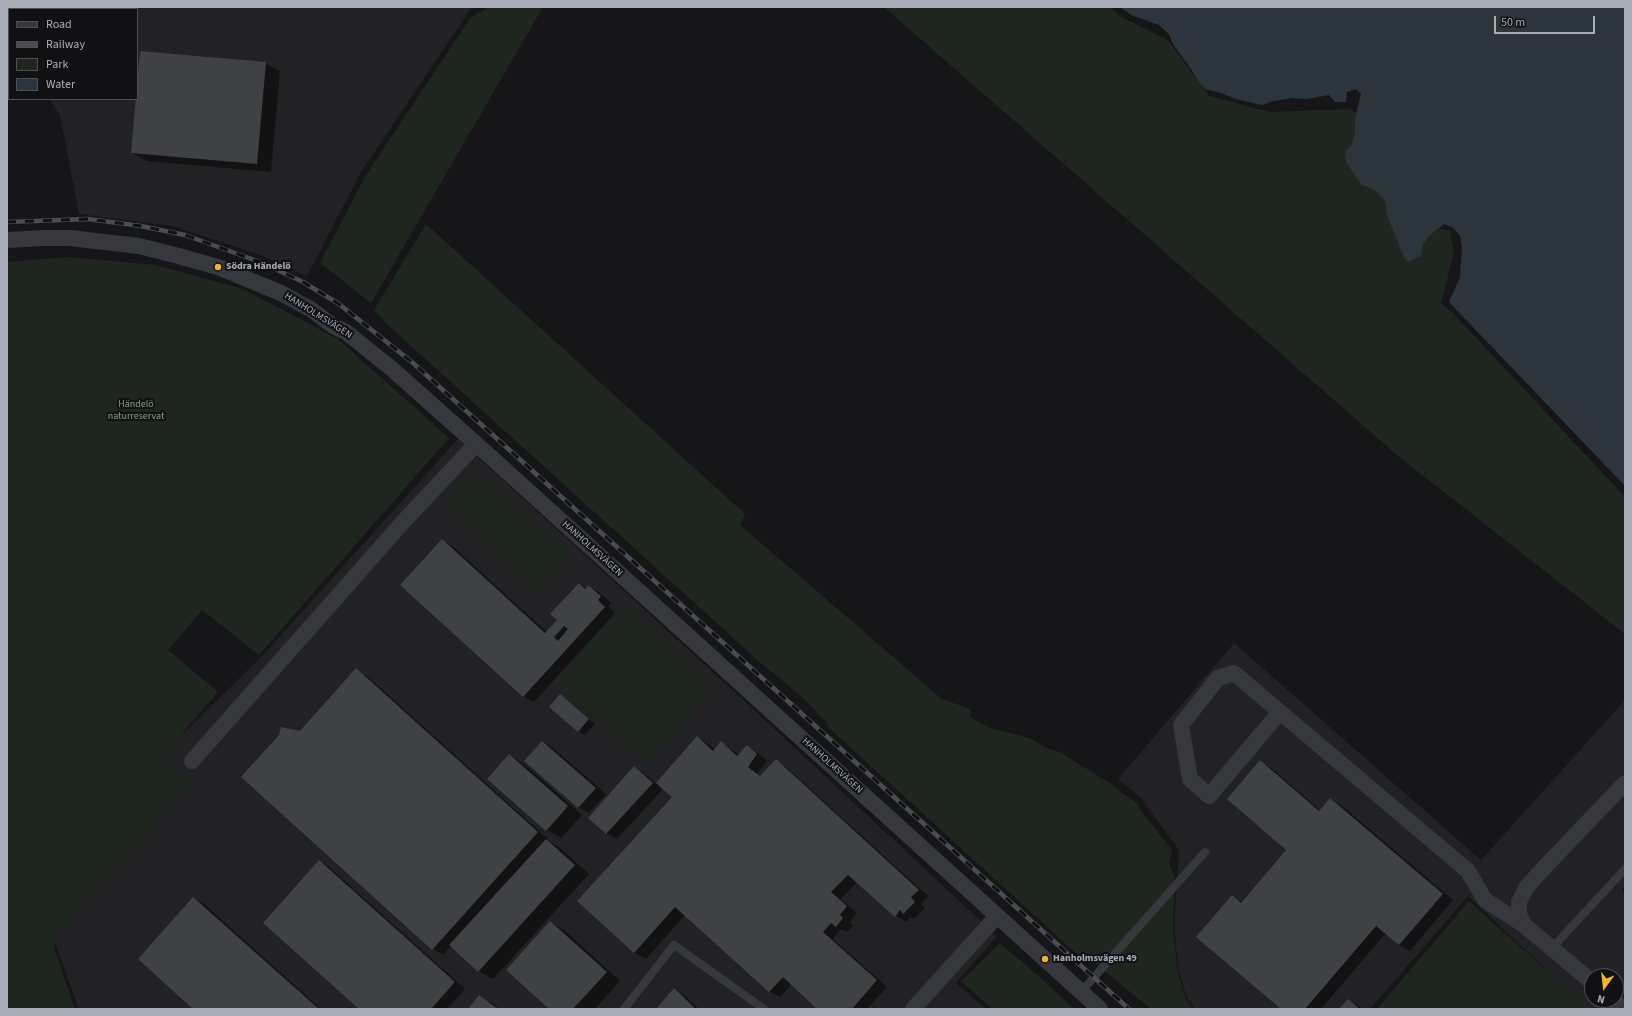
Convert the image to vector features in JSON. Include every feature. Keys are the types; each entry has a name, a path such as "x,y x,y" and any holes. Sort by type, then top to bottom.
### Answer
{"street":[{"name":"HANHOLMSVÄGEN","path":"7,240 70,238 139,246 218,268 255,282 299,303 346,332 392,369 476,444 1100,1009"},
{"path":"192,761 404,521 476,444"},
{"path":"1280,712 1209,796 1190,779 1181,725 1218,678 1234,673 1280,712 1468,872 1485,900 1524,925 1584,975"},
{"path":"1524,925 1519,914 1519,902 1526,888 1625,783"},
{"path":"913,1009 997,916"}],"lane":[{"path":"1081,992 1205,852"},
{"path":"1552,948 1625,869"},
{"path":"624,1009 674,945 764,1009"}],"shaded area":[{"path":"7,7 472,7 361,172 307,276 261,255 172,226 79,214 60,115 50,100 138,100 138,8 8,8 8,36"},
{"path":"458,439 740,697 997,936 956,983 986,1009 79,1009 49,926 156,760 264,654"},
{"path":"1234,643 1481,860 1625,700 1625,1009 1587,1008 1624,1008 1624,968 1584,968 1584,1005 1468,896 1370,1009 1195,1009 1188,1000 1179,973 1174,927 1179,850 1141,798 1118,779"}],"green space":[{"path":"489,7 543,7 371,303 320,263 365,177 471,17"},
{"path":"884,7 1111,7 1118,15 1168,40 1196,79 1191,69 1173,44 1169,34 1159,25 1131,15 1120,7 1364,7 1472,196 1460,276 1462,248 1460,236 1454,228 1444,224 1439,229 1450,230 1454,253 1441,303 1453,313 1625,497 1625,634 1398,456","holes":["1201,85 1205,89 1236,99 1262,105 1273,101 1292,98 1307,99 1329,95 1335,102 1346,102 1347,92 1356,89 1361,94 1356,113 1350,109 1270,112 1209,96"]},
{"path":"426,224 745,514 740,525 942,699 968,708 971,711 969,717 991,728 1029,738 1047,748 1059,752 1110,783 1137,803 1142,812 1172,850 1169,865 1175,877 1173,927 1178,974 1187,1001 1193,1009 1151,1009 1095,963 1080,957 827,726 827,723 801,696 763,665 389,326 374,310"},
{"name":"Händelö naturreservat","path":"67,257 156,265 243,289 338,339 449,438 259,655 202,610 168,650 218,692 162,757 191,784 60,930 54,947 75,1009 7,1009 7,262"},
{"path":"1460,277 1456,303 1449,302"},
{"path":"479,473 572,556 540,592 444,504 469,477"},
{"path":"625,605 715,688 646,762 556,681"},
{"path":"1469,901 1584,1004 1584,1008 1590,1009 1377,1009"},
{"path":"1000,943 1074,1009 992,1009 961,981"}],"water":[{"path":"1120,7 1625,7 1625,486 1449,302 1460,277 1462,248 1460,236 1454,228 1444,224 1430,235 1423,244 1421,256 1408,262 1403,255 1387,215 1385,201 1375,190 1362,185 1346,162 1345,152 1351,146 1355,133 1355,119 1361,94 1356,89 1347,92 1346,102 1335,102 1329,95 1307,99 1292,98 1273,101 1262,105 1236,99 1205,89 1173,44 1169,34 1159,25 1131,15"}],"building":[{"path":"17,7 120,7 120,8"},
{"path":"140,51 266,62 257,164 131,153 136,100 138,100"},
{"path":"442,539 545,633 557,620 550,614 579,583 585,589 588,585 601,596 598,600 605,607 523,697 400,585","holes":["564,626 568,629 558,641 554,637"]},
{"path":"356,668 538,832 432,950 241,777 279,735 281,727 300,731"},
{"path":"560,694 589,719 578,732 549,707"},
{"path":"697,736 713,751 721,741 737,756 747,745 757,754 748,767 760,776 776,759 919,890 911,897 915,902 903,914 900,910 895,917 848,875 831,892 847,906 840,915 843,918 836,927 831,923 823,932 877,980 852,1009 817,1009 783,977 769,992 675,907 634,953 577,901 672,797 656,783"},
{"path":"542,741 596,788 578,808 524,761"},
{"path":"509,754 568,806 546,831 487,779"},
{"path":"1260,760 1319,811 1330,798 1443,894 1399,945 1376,926 1305,1009 1281,1009 1196,937 1232,895 1241,903 1286,850 1227,799"},
{"path":"634,766 653,783 606,834 588,818"},
{"path":"546,839 575,865 478,972 449,945"},
{"path":"319,860 455,982 431,1009 359,1009 263,923"},
{"path":"193,897 319,1009 193,1009 138,959"},
{"path":"550,921 607,972 573,1009 549,1009 506,970"},
{"path":"674,988 696,1009 656,1009"},
{"path":"479,995 498,1009 468,1009"},
{"path":"1348,999 1360,1009 1339,1009"}],"railway":[{"path":"7,222 88,219 141,226 185,235 260,262 303,282 339,304 413,363 1129,1009"}],"place":[{"name":"Södra Händelö","path":"218,267"},
{"name":"Hanholmsvägen 49","path":"1045,959"}]}
